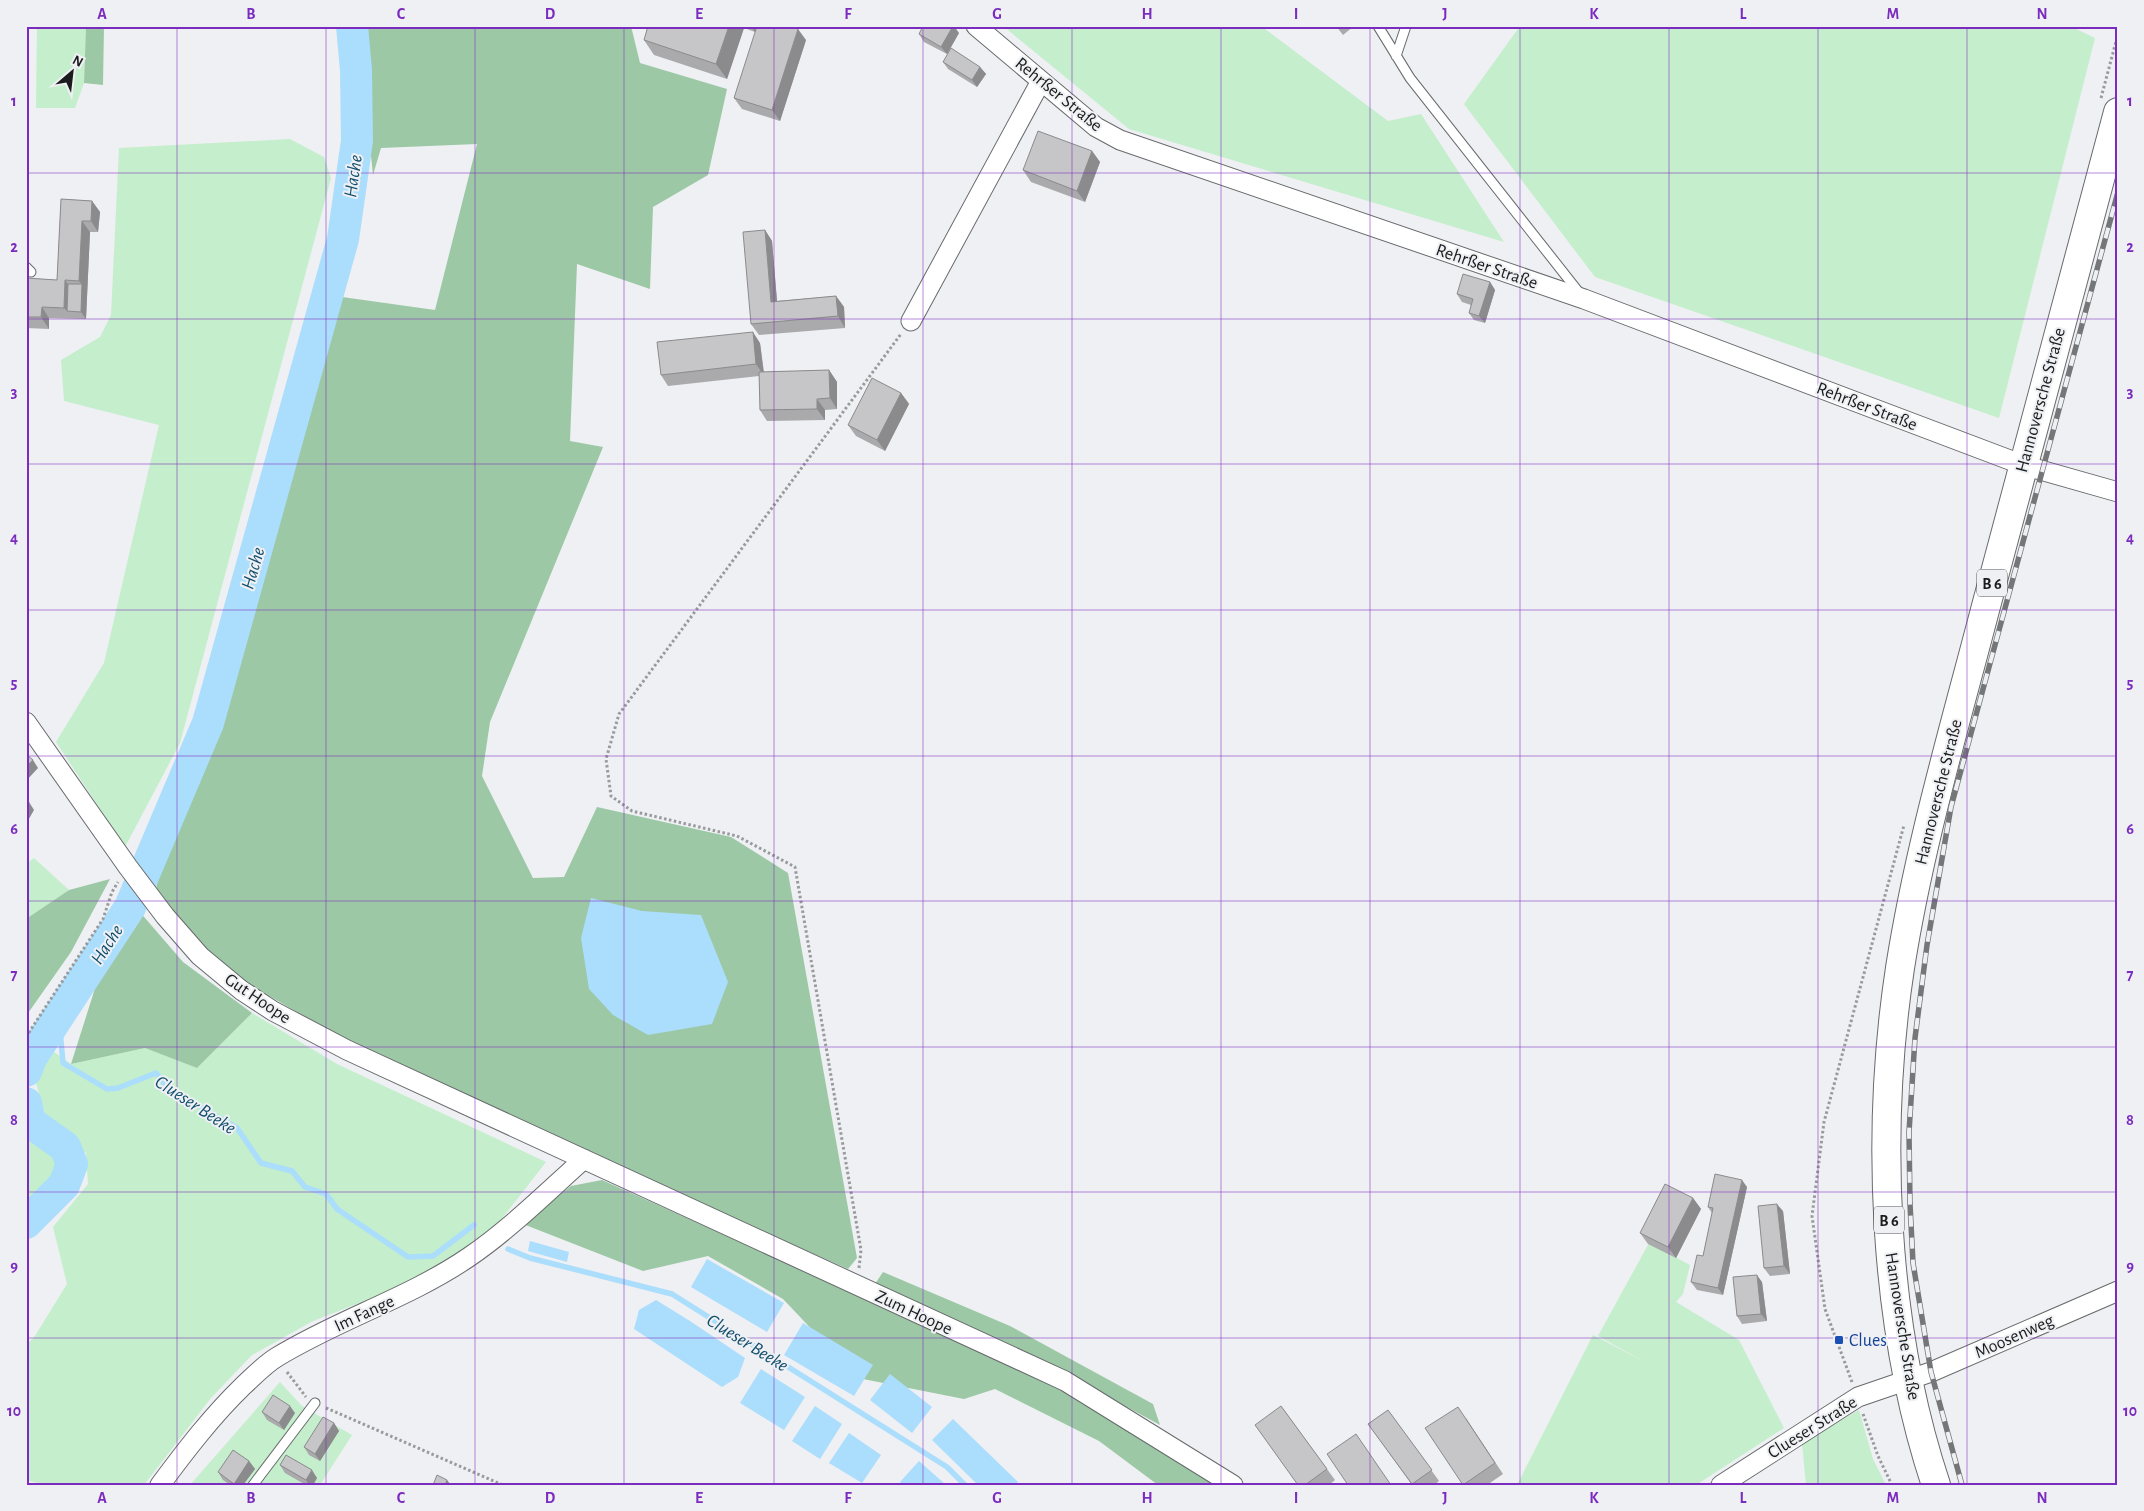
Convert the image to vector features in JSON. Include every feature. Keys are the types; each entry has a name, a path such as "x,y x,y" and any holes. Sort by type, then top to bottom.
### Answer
{"main road":[{"name":"Hannoversche Straße","path":"1936,1485 1929,1464 1909,1380 1891,1252 1886,1154 1890,1058 1900,968 1922,853 2023,465 2118,112"}],"street":[{"name":"Rehrßer Straße","path":"976,26 1096,127 1120,140 1584,299 2023,465 2118,492"},
{"path":"911,321 1041,81"},
{"name":"Gut Hoope","path":"26,722 152,899 200,956 241,990 273,1011 347,1050 584,1159"},
{"name":"Im Fange","path":"160,1485 191,1443 231,1398 276,1357 317,1335 414,1289 469,1257 507,1228 584,1159"},
{"name":"Zum Hoope","path":"584,1159 1065,1382 1233,1485"},
{"name":"Moosenweg","path":"1909,1380 1932,1372 2118,1291"},
{"name":"Clueser Straße","path":"1721,1485 1858,1397 1909,1380"}],"lane":[{"path":"1378,26 1410,78 1584,299"},
{"path":"1396,56 1406,26"},
{"path":"253,1485 315,1403"}],"path":[{"path":"861,1250 795,867 736,836 632,811 611,796 606,759 619,714 911,321"},
{"path":"26,1037 103,919 112,892 130,869"},
{"path":"276,1357 309,1401 502,1485"},
{"path":"1858,1397 1878,1456 1892,1485"}],"green space":[{"path":"37,26 86,26 84,83 75,108 36,108"},
{"path":"86,26 104,26 103,85 84,83"},
{"path":"368,26 631,26 640,63 727,89 708,175 653,207 650,289 577,264 570,441 603,447 490,722 482,776 533,878 564,877 597,807 731,837 788,873 857,1258 848,1269 588,1154 351,1043 243,981 217,959 179,920 156,888 164,852 227,699 230,680 335,296 435,310 477,144 381,148 373,175 366,107"},
{"path":"1003,26 1261,26 1388,121 1421,114 1504,242 1129,129"},
{"path":"1520,26 2070,26 2095,38 1999,418 1595,277 1464,104"},
{"path":"290,139 324,157 331,178 180,743 125,847 56,742 104,663 159,425 64,401 61,360 100,337 111,315 119,148"},
{"path":"34,858 69,890 26,919 26,864"},
{"path":"110,879 71,952 26,1016 26,919 69,890"},
{"path":"139,911 183,962 252,1013 197,1068 145,1048 71,1064 105,957"},
{"path":"252,1013 337,1064 546,1162 500,1221 463,1251 413,1282 313,1321 252,1355 211,1398 144,1485 45,1485 26,1480 26,1345 35,1336 67,1284 53,1227 88,1184 86,1153 47,1121 36,1083 50,1049 71,1064 145,1048 197,1068"},
{"path":"26,1130 36,1141 61,1159 63,1169 54,1185 26,1211"},
{"path":"602,1180 1063,1387 1221,1485 1158,1485 1099,1441 995,1389 964,1399 858,1378 783,1299 708,1256 643,1271 523,1224 571,1186"},
{"path":"1649,1243 1690,1265 1683,1294 1676,1302 1739,1340 1784,1428 1696,1485 1517,1485 1593,1335 1645,1362 1598,1336"},
{"path":"883,1272 1010,1326 1153,1404 1160,1425 1068,1375 875,1284"},
{"path":"280,1382 302,1406 352,1435 320,1485 190,1485"},
{"path":"1859,1410 1873,1459 1886,1485 1806,1485 1802,1443"}],"water":[{"path":"591,898 642,911 701,915 728,982 712,1024 648,1035 613,1015 589,989 581,938"},
{"path":"530,1241 569,1252 567,1262 528,1251"},
{"path":"707,1259 784,1303 767,1332 691,1287"},
{"path":"656,1300 745,1358 738,1377 722,1387 634,1329 639,1310"},
{"path":"803,1323 873,1365 854,1396 784,1355"},
{"path":"761,1369 805,1397 784,1430 740,1403"},
{"path":"890,1374 932,1407 912,1433 870,1400"},
{"path":"815,1406 842,1424 820,1459 792,1441"},
{"path":"953,1419 1018,1482 1015,1485 978,1485 932,1440"},
{"path":"849,1433 881,1455 862,1483 829,1463"},
{"path":"919,1461 946,1485 903,1485 900,1482"}],"building":[{"path":"648,26 729,26 716,64 644,40"},
{"path":"757,26 790,26 798,29 772,110 734,98"},
{"path":"923,26 953,26 941,47 919,34"},
{"path":"951,48 980,67 972,80 943,62"},
{"path":"1038,131 1092,151 1077,191 1023,170"},
{"path":"61,199 92,201 91,221 82,221 79,281 65,280 64,308 42,307 41,317 26,317 26,278 57,280"},
{"path":"765,230 771,302 836,296 838,316 751,324 743,232"},
{"path":"1463,274 1490,282 1479,316 1469,313 1473,299 1457,294"},
{"path":"68,284 82,284 81,312 67,311"},
{"path":"753,332 756,364 661,375 657,342"},
{"path":"829,370 830,398 817,399 817,409 760,410 759,372"},
{"path":"872,378 901,393 877,440 848,425"},
{"path":"26,754 33,760 26,767"},
{"path":"1715,1174 1742,1180 1718,1288 1691,1282 1697,1255 1703,1256 1713,1208 1708,1207"},
{"path":"1665,1184 1693,1198 1668,1247 1640,1233"},
{"path":"1777,1204 1784,1266 1764,1268 1758,1206"},
{"path":"1757,1275 1761,1314 1737,1316 1733,1277"},
{"path":"273,1395 290,1406 279,1423 262,1412"},
{"path":"1281,1406 1327,1469 1305,1485 1298,1485 1255,1425"},
{"path":"1458,1407 1495,1463 1463,1485 1425,1428"},
{"path":"1388,1410 1432,1470 1412,1484 1368,1424"},
{"path":"323,1417 334,1423 315,1454 304,1447"},
{"path":"1356,1434 1391,1485 1348,1485 1327,1454"},
{"path":"233,1450 249,1461 234,1484 218,1472"},
{"path":"286,1455 312,1470 306,1480 280,1465"},
{"path":"437,1475 447,1480 445,1485 433,1485"}],"waterway":[{"name":"Hache","path":"26,1071 31,1058 130,907 208,723 343,239 357,141 356,70 352,26"},
{"name":"Clueser Beeke","path":"54,1023 60,1030 63,1063 107,1089 118,1088 156,1073 169,1089 237,1128 261,1163 292,1171 305,1187 326,1194 337,1209 408,1257 433,1256 474,1225"},
{"name":"Hache","path":"26,1103 30,1122 65,1147 72,1164 64,1185 26,1223"},
{"name":"Clueser Beeke","path":"508,1249 530,1258 672,1294 947,1467 965,1485"}],"railway":[{"path":"1962,1485 1931,1372 1913,1263 1909,1132 1915,1038 1927,945 1951,807 2118,192"}],"place":[{"name":"Clues","path":"1839,1340"}]}
